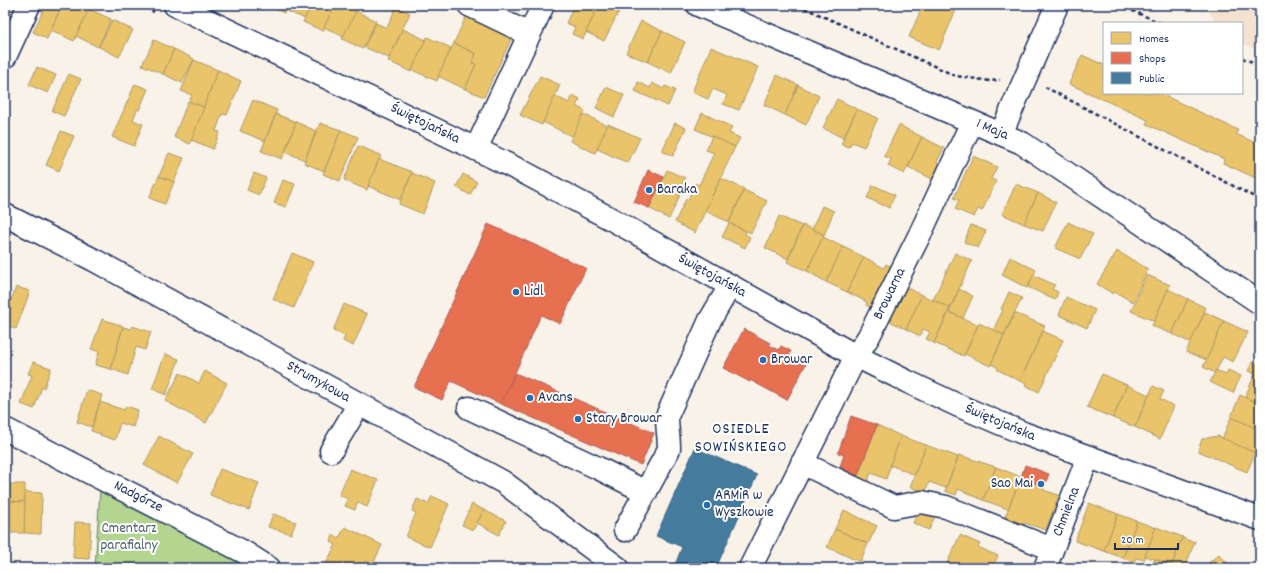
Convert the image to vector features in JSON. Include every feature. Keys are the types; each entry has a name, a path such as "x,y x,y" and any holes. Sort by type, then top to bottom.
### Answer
{"street":[{"path":"5,57 29,5"},
{"name":"Świętojańska","path":"175,5 476,149 570,197 856,356 932,393 1023,433 1260,519"},
{"path":"469,5 529,34"},
{"path":"476,149 542,5"},
{"name":"1 Maja","path":"698,5 723,10 1022,143 1260,303"},
{"path":"1001,134 1057,5"},
{"name":"Browarna","path":"750,568 856,356 870,336 921,232 972,122"},
{"name":"Strumykowa","path":"5,215 94,260 503,482 618,568"},
{"path":"625,530 669,450 667,416 710,320 730,286"},
{"path":"330,452 359,404"},
{"path":"469,408 646,492"},
{"name":"Nadgórze","path":"5,429 244,552 270,568"},
{"name":"Chmielna","path":"1049,559 1088,457"},
{"path":"802,464 894,507 922,502 946,507 1049,559"}],"path":[{"path":"1119,5 1159,22"},
{"path":"1243,58 1260,65"}],"shaded area":[{"path":"1206,5 1260,5 1260,51 1243,43 1243,22 1215,22"}],"green space":[{"name":"Cmentarz parafialny","path":"100,489 252,568 95,568"}],"building: Homes":[{"path":"46,5 62,5 47,39 33,32"},
{"path":"62,5 73,5 88,12 74,41 51,30"},
{"path":"266,5 288,5 284,13"},
{"path":"288,5 311,5 305,19 285,10"},
{"path":"311,5 335,5 323,31 303,22"},
{"path":"335,5 359,5 344,37 324,27"},
{"path":"574,5 599,5 583,39 572,34 575,27 566,23"},
{"path":"599,5 607,5 619,11 604,41 586,32"},
{"path":"923,5 958,5 939,50 909,37"},
{"path":"396,7 410,13 389,58 364,47 376,23 387,28"},
{"path":"89,9 111,19 98,47 76,36"},
{"path":"356,11 376,21 363,49 342,39"},
{"path":"468,12 512,37 484,97 465,89 476,64 472,63 476,54 454,43"},
{"path":"112,20 133,30 119,57 99,47"},
{"path":"641,21 662,31 648,62 626,53"},
{"path":"403,29 426,40 411,72 388,61"},
{"path":"662,31 685,42 671,73 648,62"},
{"path":"427,37 451,48 437,81 412,70"},
{"path":"154,40 174,49 163,74 142,65"},
{"path":"454,43 476,54 472,63 476,64 465,89 438,76"},
{"path":"711,47 758,67 739,110 723,104 727,95 713,89 708,99 692,92"},
{"path":"174,49 194,59 182,83 163,74"},
{"path":"1082,55 1103,65 1103,94 1161,94 1238,130 1236,134 1260,145 1260,180 1223,163 1224,159 1146,124 1148,120 1069,84"},
{"path":"194,60 218,70 204,107 189,102 192,95 181,91"},
{"path":"37,67 56,75 48,93 29,85"},
{"path":"218,70 241,81 227,115 222,114 216,131 220,132 213,149 191,140"},
{"path":"69,74 81,79 64,116 52,111"},
{"path":"777,75 798,85 785,115 764,105"},
{"path":"540,76 560,85 542,125 520,115"},
{"path":"638,82 650,88 652,83 664,89 665,86 675,90 668,106 635,91"},
{"path":"135,84 148,89 133,120 143,124 134,146 112,137"},
{"path":"798,85 819,96 806,125 785,115"},
{"path":"606,87 624,95 614,117 596,108"},
{"path":"573,95 580,99 576,106 585,111 573,137 543,122 555,96 569,103"},
{"path":"837,99 857,109 843,138 823,128"},
{"path":"253,100 277,110 265,141 240,131"},
{"path":"188,101 204,107 190,144 174,137"},
{"path":"857,109 878,118 864,147 852,142 849,147 841,144"},
{"path":"702,113 732,127 729,133 740,138 735,147 695,129"},
{"path":"276,114 296,122 282,159 261,151"},
{"path":"583,114 608,126 595,153 570,141"},
{"path":"296,122 316,131 305,160 285,152"},
{"path":"320,123 341,130 324,171 304,163"},
{"path":"675,123 686,128 673,156 662,151"},
{"path":"608,124 640,138 628,163 597,149"},
{"path":"899,125 922,137 904,174 888,166 891,159 884,156"},
{"path":"341,130 358,137 340,181 323,174"},
{"path":"61,131 74,136 59,171 46,165"},
{"path":"712,136 735,147 695,233 675,222 686,199 688,200 695,183 699,185 714,153 706,150"},
{"path":"922,137 944,148 937,162 943,164 936,181 908,167"},
{"path":"358,146 381,155 367,190 344,180"},
{"path":"169,153 184,158 174,182 159,176"},
{"path":"973,156 997,167 991,179 996,181 982,211 978,209 974,217 955,209 959,200 954,198"},
{"path":"379,159 412,172 401,200 368,186"},
{"path":"667,170 685,178 678,194 680,195 669,219 649,208"},
{"path":"254,173 266,178 259,195 247,190"},
{"path":"412,173 435,183 423,214 399,204"},
{"path":"463,174 477,182 470,195 456,187"},
{"path":"159,176 174,182 165,204 149,198"},
{"path":"721,178 744,189 729,222 705,211"},
{"path":"283,180 295,184 286,207 274,203"},
{"path":"1016,184 1038,193 1024,224 1002,214"},
{"path":"873,185 895,195 889,208 867,198"},
{"path":"744,190 767,201 751,233 729,223"},
{"path":"1038,193 1056,202 1043,231 1024,224"},
{"path":"822,206 834,211 824,235 812,229"},
{"path":"779,216 802,226 788,259 765,248"},
{"path":"1068,222 1093,234 1080,259 1055,248"},
{"path":"729,223 746,231 745,234 750,237 745,248 722,237"},
{"path":"803,225 824,235 807,271 787,262"},
{"path":"971,225 986,231 978,248 964,242"},
{"path":"823,237 843,247 826,282 807,271"},
{"path":"843,247 864,257 847,292 826,282"},
{"path":"1117,251 1148,269 1133,302 1115,292 1113,294 1097,284"},
{"path":"292,253 313,262 294,308 273,299"},
{"path":"955,253 972,261 950,308 933,300"},
{"path":"864,257 884,268 886,264 896,269 875,310 866,305 867,302 847,292"},
{"path":"1010,257 1036,270 1027,288 1002,275"},
{"path":"1033,275 1055,285 1052,289 1058,292 1055,300 1028,287"},
{"path":"1147,275 1170,285 1154,321 1131,311"},
{"path":"901,285 922,295 906,329 885,319"},
{"path":"16,287 30,291 16,329 5,325 5,316"},
{"path":"959,289 973,296 963,318 949,312"},
{"path":"1168,289 1188,299 1172,334 1152,326"},
{"path":"1009,292 1022,298 1004,335 993,330 1003,310 1001,309"},
{"path":"922,295 950,308 934,343 926,339 930,332 923,329 920,336 906,329"},
{"path":"1066,297 1095,310 1087,328 1059,315"},
{"path":"1188,299 1206,308 1191,343 1172,334"},
{"path":"344,304 367,314 353,346 343,341 345,336 333,331"},
{"path":"949,312 978,325 964,356 934,343"},
{"path":"1205,312 1224,321 1207,360 1186,352"},
{"path":"1015,313 1045,326 1020,381 998,370 997,367 991,364"},
{"path":"102,319 123,326 111,369 95,365 99,352 91,349"},
{"path":"1224,321 1248,332 1233,362 1223,357 1215,373 1203,367"},
{"path":"979,323 1004,335 990,366 965,354"},
{"path":"132,326 151,332 145,350 136,347 128,375 111,369 123,327 131,329"},
{"path":"1043,331 1063,340 1039,392 1025,385 1026,383 1020,381"},
{"path":"165,354 179,359 166,395 152,389"},
{"path":"1260,361 1260,404 1245,397 1255,374 1248,371 1252,362 1258,365"},
{"path":"33,362 51,368 34,409 21,404 32,375 28,374"},
{"path":"1216,370 1226,375 1228,370 1241,376 1233,393 1210,382"},
{"path":"205,371 227,383 206,423 165,401 180,373 199,383"},
{"path":"1102,374 1127,385 1113,418 1087,407"},
{"path":"1127,385 1149,395 1135,427 1113,418"},
{"path":"1153,386 1164,391 1160,399 1174,406 1160,439 1135,427"},
{"path":"87,390 102,395 92,427 77,422"},
{"path":"1240,395 1260,404 1260,430 1231,417"},
{"path":"100,402 124,410 126,406 138,410 133,427 120,423 115,440 91,431"},
{"path":"1231,417 1260,430 1260,441 1255,453 1222,439"},
{"path":"877,425 901,436 886,479 871,473 866,485 856,480"},
{"path":"159,436 193,454 177,483 144,465"},
{"path":"901,436 926,445 915,475 890,465"},
{"path":"1218,436 1255,453 1247,472 1198,451 1202,439"},
{"path":"926,445 958,457 946,488 929,482 925,492 910,487"},
{"path":"959,455 996,467 983,500 958,489 956,495 945,491"},
{"path":"996,467 1021,477 1008,509 983,500"},
{"path":"220,469 259,483 249,510 210,495"},
{"path":"350,469 378,480 367,507 357,502 355,510 345,506 348,499 339,495"},
{"path":"1021,477 1044,487 1043,490 1059,495 1046,530 1025,523 1023,529 1003,522"},
{"path":"5,484 25,484 25,502 5,501"},
{"path":"25,492 42,493 41,534 24,533"},
{"path":"432,496 449,504 430,547 406,537 416,513 412,511 417,499 428,504"},
{"path":"9,501 25,502 24,533 8,533"},
{"path":"1089,503 1118,514 1104,551 1075,541"},
{"path":"472,504 484,510 473,530 462,525"},
{"path":"920,507 936,514 929,530 913,523"},
{"path":"484,510 506,521 499,535 477,523"},
{"path":"844,510 877,526 868,544 835,529"},
{"path":"273,514 296,522 291,534 268,527"},
{"path":"1118,514 1137,521 1123,558 1104,551"},
{"path":"1137,521 1156,528 1144,560 1136,558 1134,562 1123,558"},
{"path":"75,522 91,523 89,559 73,558"},
{"path":"345,527 382,545 373,564 366,561 362,568 323,568 336,545 331,542 333,535 339,538"},
{"path":"1156,527 1183,537 1172,565 1145,556"},
{"path":"835,529 868,544 860,562 827,547"},
{"path":"960,535 980,544 978,547 998,556 992,568 945,568"},
{"path":"1182,538 1193,542 1195,541 1185,568 1171,568"},
{"path":"1219,554 1232,568 1203,568"},
{"path":"1155,559 1172,565 1171,568 1151,568"}],"building: Shops":[{"name":"Baraka","path":"648,170 664,177 649,208 634,202"},
{"name":"Lidl","path":"488,224 586,268 560,324 541,315 501,404 451,381 442,400 414,387"},
{"name":"Browar","path":"744,329 770,343 769,345 779,350 781,346 791,351 789,355 806,364 787,400 750,380 750,382 723,368"},
{"name":"Stary Browar","path":"515,373 654,433 641,465 501,404"},
{"path":"851,416 877,425 856,480 838,472 844,455 838,453"},
{"path":"1025,465 1049,474 1044,487 1021,477"}],"building: Public":[{"name":"ARMiR w Wyszkowie","path":"695,448 757,475 716,568 682,568 675,565 682,547 656,536"}],"place":[{"name":"Baraka","path":"649,190"},
{"name":"Lidl","path":"516,292"},
{"name":"Browar","path":"763,360"},
{"name":"Avans","path":"530,398"},
{"name":"Stary Browar","path":"578,419"},
{"name":"Sao Mai","path":"1041,484"},
{"name":"ARMiR w Wyszkowie","path":"707,505"}],"district":[{"name":"OSIEDLE SOWIŃSKIEGO","path":"741,438"}]}
